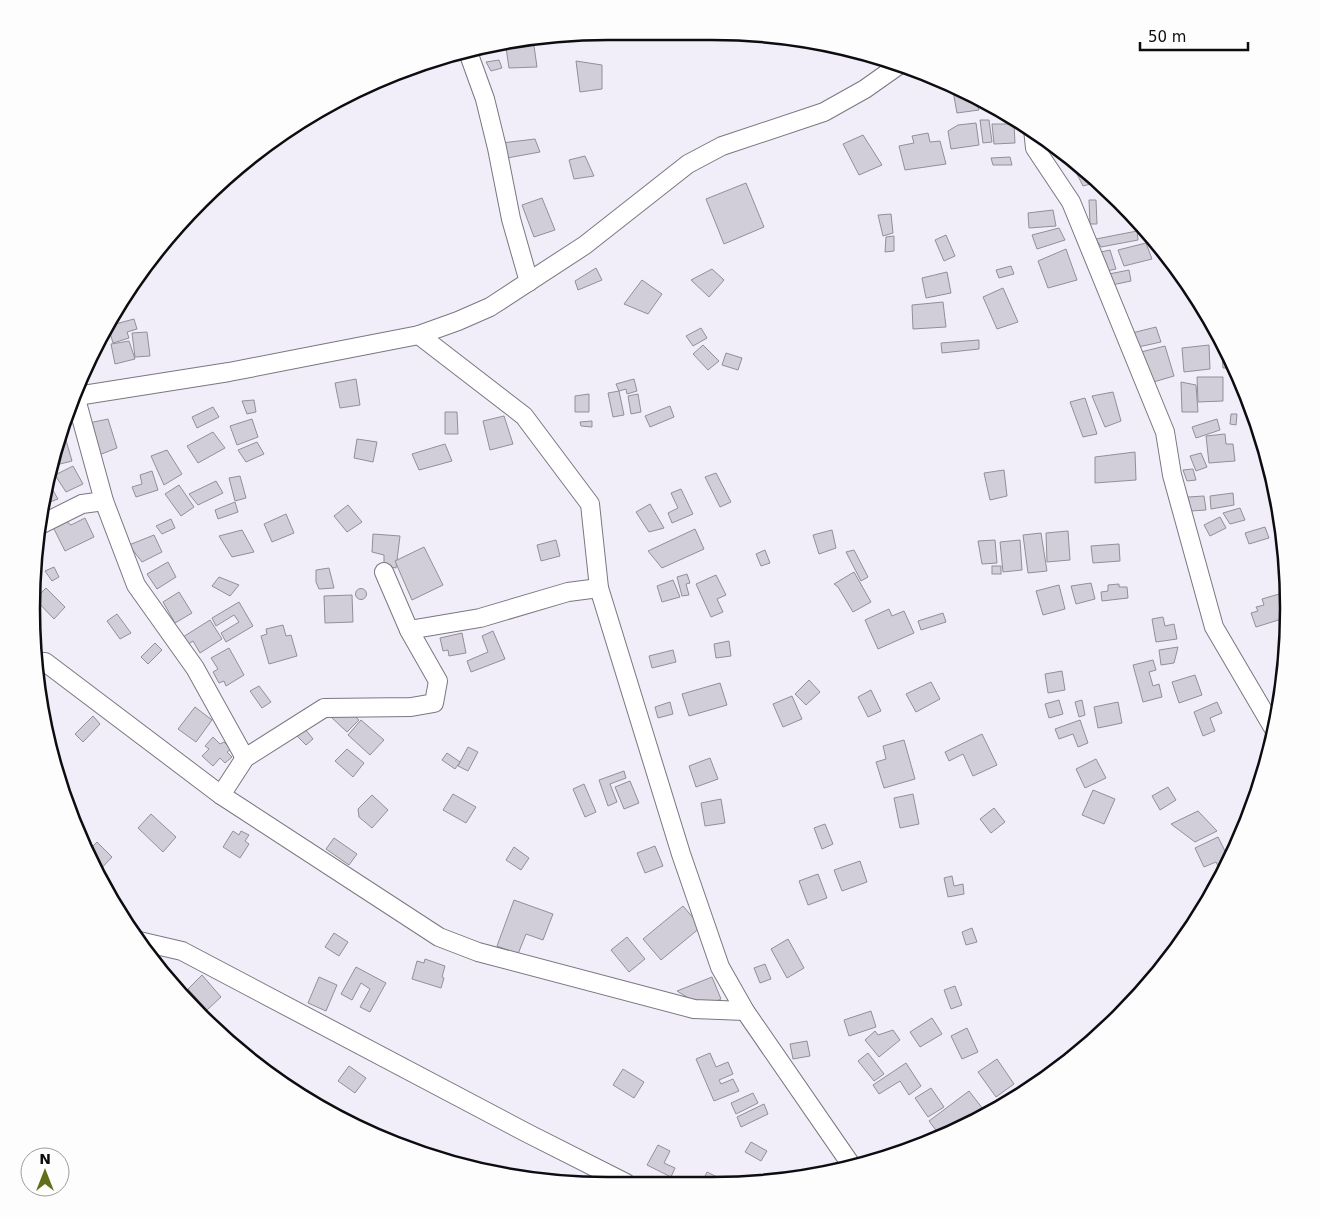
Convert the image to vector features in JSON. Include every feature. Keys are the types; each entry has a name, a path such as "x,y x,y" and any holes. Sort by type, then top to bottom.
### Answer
{"street":[{"path":"470,57 485,99 511,219 529,282"},
{"path":"81,397 229,372 419,335 458,321 490,307 585,245 688,164 722,146 824,112 865,89 893,70"},
{"path":"1034,141 1035,148 1071,202 1165,432 1172,475 1214,626 1269,720"},
{"path":"419,335 524,416 590,504 599,588 678,844 720,967 745,1011 848,1160"},
{"path":"78,405 104,501 136,585 194,668 245,758"},
{"path":"47,521 82,504 104,501"},
{"path":"221,795 245,758 324,708 411,707 434,703 438,681 409,630 384,572"},
{"path":"409,630 480,618 568,592 599,588"},
{"path":"45,662 221,795 439,937 478,952 694,1009 745,1011"},
{"path":"149,943 182,951 614,1177"}],"building":[{"path":"534,45 537,67 509,68 506,50"},
{"path":"499,60 502,68 491,71 486,62"},
{"path":"576,61 602,65 602,89 580,92"},
{"path":"954,95 978,107 979,110 957,113"},
{"path":"980,120 989,120 992,142 983,143"},
{"path":"976,123 979,145 951,149 948,131 958,125"},
{"path":"992,124 1008,124 1014,128 1015,143 994,144"},
{"path":"928,133 930,142 940,141 946,164 905,170 899,146 914,143 912,136"},
{"path":"863,135 882,165 859,175 843,144"},
{"path":"535,139 540,152 507,158 502,143"},
{"path":"585,156 594,176 574,179 569,160"},
{"path":"1010,157 1012,165 993,165 991,158"},
{"path":"1078,174 1089,184 1083,186"},
{"path":"746,183 764,227 724,244 706,199"},
{"path":"542,198 555,230 534,237 522,205"},
{"path":"1089,200 1096,200 1097,224 1090,224"},
{"path":"1053,210 1056,226 1029,228 1028,213"},
{"path":"891,214 893,233 883,236 878,215"},
{"path":"1059,228 1065,240 1037,249 1032,235"},
{"path":"1136,231 1138,240 1101,247 1096,239"},
{"path":"946,235 955,256 944,261 935,240"},
{"path":"894,236 894,251 885,252 886,237"},
{"path":"1146,243 1152,259 1124,266 1118,250"},
{"path":"1066,249 1077,280 1048,288 1038,261"},
{"path":"1110,250 1116,269 1107,271 1101,252"},
{"path":"1011,266 1014,274 999,278 996,270"},
{"path":"596,268 602,280 578,290 575,281"},
{"path":"712,269 724,280 709,297 691,280"},
{"path":"1129,270 1131,281 1112,285 1109,274"},
{"path":"947,272 951,293 926,298 922,278"},
{"path":"642,280 662,294 648,314 624,304"},
{"path":"1003,288 1018,322 997,329 983,297"},
{"path":"943,302 946,327 913,329 912,305"},
{"path":"134,319 137,329 127,332 129,338 113,343 111,335 116,324"},
{"path":"1156,327 1161,342 1138,347 1132,333"},
{"path":"701,328 707,338 693,346 686,336"},
{"path":"147,332 150,356 135,357 132,333"},
{"path":"979,340 979,349 942,353 941,343"},
{"path":"129,341 135,359 115,364 111,344"},
{"path":"703,345 719,361 708,370 693,354"},
{"path":"1209,345 1210,369 1184,372 1182,348"},
{"path":"1165,346 1174,376 1150,383 1141,352"},
{"path":"726,353 742,358 738,370 722,365"},
{"path":"1197,377 1223,377 1223,401 1198,402"},
{"path":"356,379 360,405 340,408 335,383"},
{"path":"634,379 637,391 627,394 626,389 619,391 616,384"},
{"path":"1181,382 1196,385 1198,412 1182,412"},
{"path":"619,391 624,415 613,417 608,393"},
{"path":"1113,392 1121,421 1105,427 1092,396"},
{"path":"589,394 589,412 575,412 575,396"},
{"path":"638,394 641,412 631,414 628,396"},
{"path":"1085,398 1097,434 1083,437 1070,402"},
{"path":"254,400 256,412 247,414 242,401"},
{"path":"670,406 674,417 650,427 645,416"},
{"path":"213,407 219,417 197,428 192,417"},
{"path":"445,412 457,412 458,434 445,434"},
{"path":"1231,414 1237,414 1236,425 1230,424"},
{"path":"504,416 513,444 490,450 483,421"},
{"path":"108,419 117,448 99,455 89,423"},
{"path":"252,419 258,437 237,445 230,426"},
{"path":"1217,419 1220,430 1196,438 1192,427"},
{"path":"592,421 592,427 581,426 580,422"},
{"path":"213,432 225,448 198,463 187,446"},
{"path":"1225,434 1226,444 1233,444 1235,461 1209,463 1206,436"},
{"path":"66,439 72,461 58,464"},
{"path":"357,439 377,442 373,462 354,458"},
{"path":"257,442 264,454 246,462 238,450"},
{"path":"445,444 452,461 419,470 412,454"},
{"path":"167,450 182,474 164,485 151,456"},
{"path":"1135,452 1136,480 1095,483 1095,457"},
{"path":"1201,453 1207,467 1196,471 1190,456"},
{"path":"73,466 83,484 66,492 56,474"},
{"path":"1193,469 1196,480 1187,481 1183,470"},
{"path":"1004,470 1007,496 990,500 984,473"},
{"path":"152,471 158,490 136,497 132,487 142,484 140,475"},
{"path":"716,473 731,502 720,507 705,477"},
{"path":"240,476 246,498 235,501 229,478"},
{"path":"216,481 223,493 198,505 189,494"},
{"path":"179,485 194,507 181,516 165,494"},
{"path":"681,489 693,514 672,523 668,513 678,508 671,493"},
{"path":"53,490 58,499 50,502"},
{"path":"1233,493 1234,505 1211,509 1210,496"},
{"path":"1204,496 1206,510 1191,511 1188,497"},
{"path":"235,502 238,512 218,519 215,510"},
{"path":"650,504 664,528 649,532 636,512"},
{"path":"348,505 362,522 347,532 334,516"},
{"path":"1240,508 1245,520 1230,524 1223,513"},
{"path":"286,514 294,533 272,542 264,524"},
{"path":"1220,517 1226,528 1210,536 1204,525"},
{"path":"85,518 94,537 65,551 53,527 66,521 71,525"},
{"path":"171,519 175,528 162,534 156,526"},
{"path":"1265,527 1269,538 1249,544 1245,533"},
{"path":"695,529 704,549 662,568 648,551"},
{"path":"242,530 254,552 232,557 219,536"},
{"path":"832,530 836,548 819,554 813,535"},
{"path":"1068,531 1070,560 1047,562 1046,533"},
{"path":"1041,533 1047,571 1028,573 1023,535"},
{"path":"373,534 400,536 396,568 384,566 384,555 372,552"},
{"path":"154,535 162,552 142,562 129,545"},
{"path":"556,540 560,556 541,561 537,545"},
{"path":"995,540 997,563 982,564 978,541"},
{"path":"1020,540 1022,570 1003,572 1000,542"},
{"path":"1119,544 1120,561 1093,563 1091,546"},
{"path":"424,547 443,585 412,600 395,561"},
{"path":"765,550 770,563 761,566 756,554"},
{"path":"854,550 868,577 861,581 846,552"},
{"path":"168,562 176,577 157,589 147,574"},
{"path":"992,566 1001,566 1001,574 992,574"},
{"path":"54,567 59,577 52,581 45,571"},
{"path":"329,568 334,588 319,589 316,582 316,570"},
{"path":"854,572 871,602 853,612 838,587 834,584"},
{"path":"687,574 690,583 686,584 689,595 682,596 677,577"},
{"path":"716,575 726,595 717,599 723,612 711,617 696,584"},
{"path":"219,577 239,585 230,596 212,586"},
{"path":"673,580 680,597 662,602 657,586"},
{"path":"1091,583 1095,599 1076,604 1071,586"},
{"path":"1119,584 1119,587 1127,587 1128,598 1102,601 1101,592 1108,591 1108,585"},
{"path":"1059,585 1065,609 1043,615 1036,591"},
{"path":"46,588 65,607 54,619 40,604 40,594"},
{"path":"361,588 367,594 361,600 355,594"},
{"path":"179,592 192,613 175,623 163,602"},
{"path":"1280,594 1280,620 1256,627 1251,613 1258,611 1256,607 1264,605 1262,599"},
{"path":"352,595 353,622 325,623 324,596"},
{"path":"239,602 253,626 226,642 221,633 239,622 234,615 216,626 212,618"},
{"path":"889,609 892,616 904,611 914,633 878,649 865,620"},
{"path":"943,613 946,622 921,630 918,621"},
{"path":"117,614 131,633 120,639 107,621"},
{"path":"1163,617 1165,626 1174,624 1177,639 1156,642 1152,619"},
{"path":"210,620 222,639 200,653 193,641 187,645 183,637"},
{"path":"283,625 286,636 291,635 297,656 269,664 261,636 267,634 266,629"},
{"path":"493,631 505,659 471,672 467,661 488,652 482,636"},
{"path":"462,633 466,653 449,656 448,650 443,651 440,638"},
{"path":"729,641 731,656 716,658 714,644"},
{"path":"155,643 162,650 148,664 141,657"},
{"path":"1178,647 1174,663 1161,665 1159,650"},
{"path":"229,648 244,675 226,686 224,681 219,683 213,672 218,669 211,658"},
{"path":"673,650 676,662 652,668 649,656"},
{"path":"1153,660 1156,670 1149,672 1153,686 1159,684 1162,697 1143,702 1133,665"},
{"path":"1062,671 1065,690 1048,693 1045,674"},
{"path":"1195,675 1202,695 1179,703 1172,682"},
{"path":"809,680 820,692 806,705 795,694"},
{"path":"931,682 940,699 916,712 906,694"},
{"path":"720,683 727,705 689,716 682,694"},
{"path":"259,686 271,702 262,708 250,691"},
{"path":"871,690 881,711 868,717 858,697"},
{"path":"792,696 802,719 783,727 773,704"},
{"path":"1059,700 1063,714 1049,718 1045,704"},
{"path":"1082,700 1085,715 1079,717 1075,702"},
{"path":"670,702 673,714 658,718 655,707"},
{"path":"1118,702 1122,723 1098,728 1094,707"},
{"path":"1217,702 1222,713 1210,718 1215,731 1203,736 1194,712"},
{"path":"342,704 359,720 347,732 330,716"},
{"path":"195,707 212,720 196,742 178,729"},
{"path":"93,716 100,724 83,742 75,734"},
{"path":"361,720 384,740 370,755 348,735"},
{"path":"1080,720 1088,743 1078,747 1073,734 1059,739 1055,729"},
{"path":"305,729 313,739 306,745 297,736"},
{"path":"982,734 997,765 973,776 963,754 949,761 945,752"},
{"path":"213,737 220,744 224,742 231,749 227,752 232,757 225,763 220,758 213,766 202,756 209,749 205,746"},
{"path":"904,740 915,779 884,788 876,762 886,759 883,746"},
{"path":"468,747 478,752 468,771 458,766"},
{"path":"347,749 364,763 353,777 335,761"},
{"path":"447,753 460,762 455,769 442,760"},
{"path":"710,758 718,779 696,787 689,766"},
{"path":"1096,759 1106,778 1085,788 1076,769"},
{"path":"624,771 626,778 610,784 617,802 608,806 599,780"},
{"path":"630,781 639,803 624,809 615,787"},
{"path":"584,784 596,812 585,817 573,789"},
{"path":"1168,787 1176,800 1160,810 1152,796"},
{"path":"1093,790 1115,799 1104,824 1082,815"},
{"path":"453,794 476,807 466,823 443,810"},
{"path":"913,794 919,824 900,828 894,798"},
{"path":"372,795 388,810 372,828 359,817 358,809"},
{"path":"721,799 725,823 705,826 701,803"},
{"path":"994,808 1005,822 991,833 980,819"},
{"path":"1198,811 1217,831 1195,842 1171,824"},
{"path":"151,814 176,837 163,852 138,828"},
{"path":"825,824 833,844 822,849 814,828"},
{"path":"233,831 239,835 241,831 249,835 245,841 249,844 240,858 223,847"},
{"path":"1218,837 1225,851 1218,866 1216,862 1204,867 1195,848"},
{"path":"334,838 357,854 349,865 326,849"},
{"path":"97,842 112,857 103,867 99,860 93,846"},
{"path":"655,846 663,866 645,873 637,853"},
{"path":"514,847 529,858 521,870 506,860"},
{"path":"860,861 867,882 842,891 834,870"},
{"path":"818,874 827,898 808,905 799,881"},
{"path":"952,876 954,886 963,884 964,894 948,897 944,878"},
{"path":"514,900 553,914 543,940 526,934 518,954 497,946"},
{"path":"683,906 701,927 661,960 643,939"},
{"path":"972,928 977,942 966,945 962,932"},
{"path":"334,933 348,942 339,956 325,947"},
{"path":"627,937 645,959 629,972 611,950"},
{"path":"788,939 804,968 787,978 771,949"},
{"path":"425,959 445,966 441,988 412,979 417,961 424,963"},
{"path":"765,964 771,979 760,983 754,968"},
{"path":"356,967 386,983 370,1012 360,1007 370,989 361,983 352,1000 341,994"},
{"path":"202,975 221,997 207,1010 188,989"},
{"path":"319,977 337,985 326,1011 308,1003"},
{"path":"712,977 721,999 710,1004 695,1002 677,991"},
{"path":"955,986 962,1005 951,1009 944,990"},
{"path":"871,1011 876,1027 849,1036 844,1020"},
{"path":"932,1018 942,1034 920,1047 910,1032"},
{"path":"967,1028 978,1052 962,1059 951,1036"},
{"path":"893,1030 900,1040 879,1057 865,1040 875,1031 878,1035"},
{"path":"807,1041 810,1056 793,1059 790,1044"},
{"path":"710,1053 716,1067 728,1062 733,1074 719,1080 721,1084 733,1079 739,1091 714,1101 696,1059"},
{"path":"868,1053 884,1074 874,1081 858,1061"},
{"path":"997,1059 1014,1084 996,1097 978,1072"},
{"path":"906,1063 921,1086 909,1095 900,1081 879,1094 873,1085"},
{"path":"349,1066 366,1078 355,1093 338,1081"},
{"path":"623,1069 644,1082 634,1098 613,1085"},
{"path":"931,1088 944,1107 928,1117 915,1098"},
{"path":"969,1091 982,1108 936,1131 929,1121"},
{"path":"753,1093 758,1103 736,1114 731,1103"},
{"path":"764,1104 768,1114 741,1127 737,1117"},
{"path":"751,1142 767,1151 761,1161 745,1152"},
{"path":"658,1145 670,1151 664,1163 675,1168 671,1177 647,1165"},
{"path":"707,1172 717,1177 712,1177 705,1177"}]}
